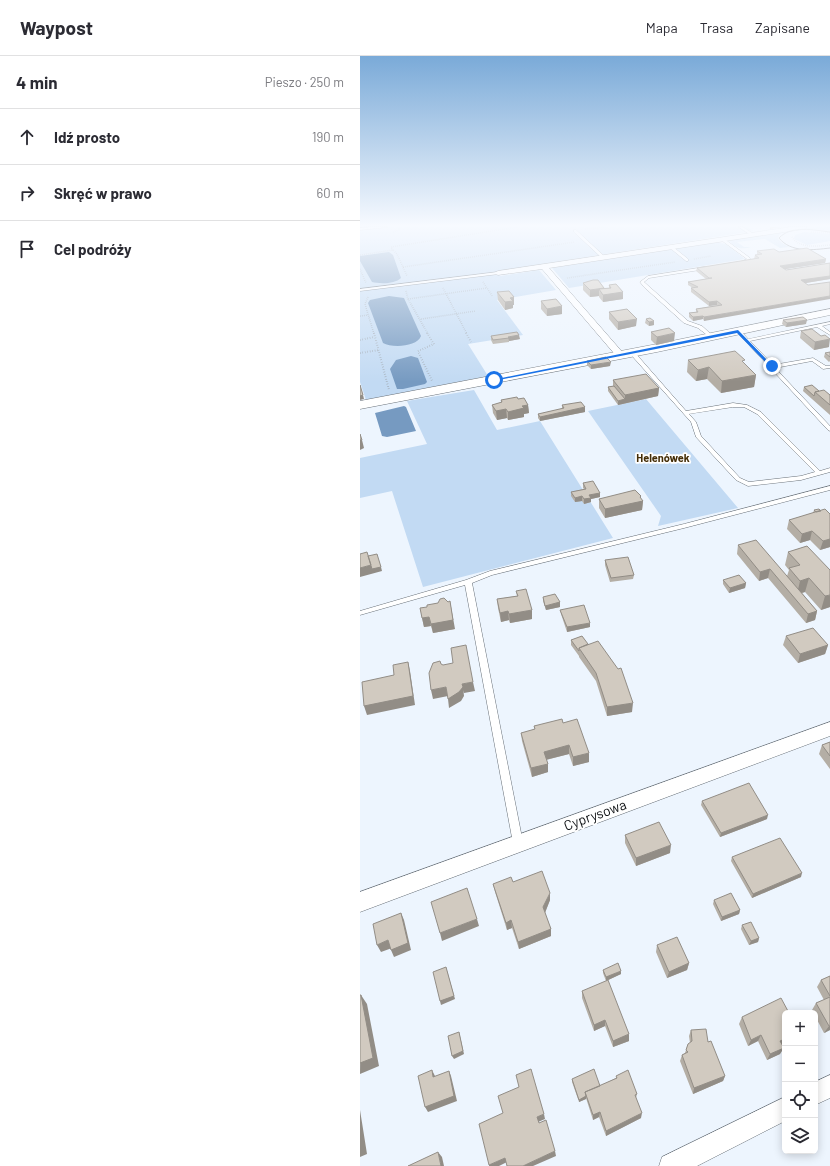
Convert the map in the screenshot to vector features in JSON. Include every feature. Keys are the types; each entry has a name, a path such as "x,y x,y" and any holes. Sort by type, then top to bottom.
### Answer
{"street":[{"path":"556,280 621,356"},
{"path":"360,405 621,356 830,312"},
{"name":"Cyprysowa","path":"360,902 830,729"},
{"path":"818,1092 830,1086"},
{"path":"671,1166 782,1110"}],"lane":[{"path":"360,290 454,279"},
{"path":"647,279 642,282 645,286 686,322 700,327 711,337"},
{"path":"747,340 830,323"},
{"path":"818,326 830,334"},
{"path":"738,331 772,366 813,413 830,429"},
{"path":"635,356 693,422 698,436 738,479 748,484 801,478 830,470"},
{"path":"772,366 813,359 825,368 830,367"},
{"path":"685,413 733,404 744,406 759,412 819,473"},
{"path":"360,612 468,582 490,573 684,526 830,488"},
{"path":"468,582 518,843"}],"path":[{"path":"364,279 369,289"},
{"path":"408,279 410,284 407,288 406,294 408,299 421,319 434,344 418,351 433,383"},
{"path":"481,279 493,297"},
{"path":"556,280 564,279"},
{"path":"439,281 471,342"},
{"path":"408,299 487,288"},
{"path":"378,289 373,290 365,300 374,337 380,350 390,395"},
{"path":"421,319 476,310"},
{"path":"360,316 368,315"},
{"path":"360,340 374,337"},
{"path":"360,353 380,350"}],"shaded area":[{"path":"360,279 546,279 556,290 497,300 523,335 468,344 488,376 366,400 360,382"},
{"path":"370,279 400,279 387,283 372,282"},
{"path":"561,279 625,279 569,288"},
{"path":"389,296 404,298 421,336 419,340 404,346 392,346 383,343 368,303 370,300"},
{"path":"411,356 418,358 427,382 425,384 397,389 390,369 396,360"},
{"path":"474,390 497,430 540,421 613,538 423,587 392,491 360,498 360,458 427,444 407,401"},
{"path":"646,399 738,508 658,526 661,516 588,411"},
{"path":"404,406 406,407 416,431 387,437 382,436 375,413"}],"building":[{"path":"707,279 810,279 801,280 808,285 830,282 830,296 704,317 693,317 689,313 698,312 696,309 722,305 717,301 709,302 691,288 698,287 688,282"},
{"path":"598,280 604,288 590,290 583,283"},
{"path":"616,284 623,292 603,295 599,289 611,288 609,285"},
{"path":"509,291 514,297 510,298 513,301 505,302 497,292"},
{"path":"556,299 562,306 547,309 541,301"},
{"path":"627,309 637,319 618,322 609,312"},
{"path":"803,317 807,320 787,323 783,320"},
{"path":"650,318 654,321 649,322 646,319"},
{"path":"669,328 675,333 657,337 651,332"},
{"path":"812,329 821,336 825,335 830,339 815,342 801,331"},
{"path":"517,332 519,335 508,337 509,338 493,340 491,336"},
{"path":"735,351 745,360 742,361 756,375 722,381 709,367 698,370 688,360"},
{"path":"830,352 830,357 825,353"},
{"path":"606,357 611,362 591,365 587,361"},
{"path":"646,374 659,388 625,395 613,380"},
{"path":"360,385 363,395 360,396"},
{"path":"812,385 819,391 815,392 814,396 804,387"},
{"path":"614,386 625,399 618,401 608,387"},
{"path":"824,390 830,395 830,405 815,392"},
{"path":"517,397 518,399 524,398 528,405 522,406 524,408 508,412 506,409 496,411 492,405 502,402 501,400"},
{"path":"581,402 585,407 540,417 538,414 564,408 562,405"},
{"path":"593,481 600,493 589,495 591,498 584,499 582,496 575,498 571,492 586,489 583,483"},
{"path":"635,490 641,496 640,497 643,501 605,509 599,499"},
{"path":"819,509 821,511 816,512 814,510"},
{"path":"825,509 830,514 830,539 823,541 812,531 802,534 789,520"},
{"path":"756,540 817,611 808,614 770,569 760,572 738,545"},
{"path":"807,546 830,570 830,595 825,596 809,578 800,581 789,568 800,565 788,552"},
{"path":"367,552 371,565 360,568 360,554"},
{"path":"377,554 381,567 372,569 368,556"},
{"path":"628,557 634,575 611,578 605,560"},
{"path":"739,575 746,583 730,588 723,580"},
{"path":"526,589 532,610 509,614 508,611 500,613 497,599 518,596 516,591"},
{"path":"555,594 560,602 545,606 543,597"},
{"path":"444,598 448,602 450,601 453,620 431,624 429,617 422,618 420,608 438,603 440,599"},
{"path":"584,605 590,623 567,627 560,610"},
{"path":"813,628 828,645 800,654 786,636"},
{"path":"582,636 588,644 579,648 579,651 571,640"},
{"path":"598,641 618,669 621,668 633,703 607,707 596,673 579,648"},
{"path":"466,645 473,682 462,684 463,687 459,692 448,699 446,687 431,690 429,673 433,663 440,661 443,665 453,663 451,648"},
{"path":"408,662 413,696 364,706 362,682 394,675 393,665"},
{"path":"562,719 563,723 577,719 589,753 573,757 569,745 544,752 548,764 531,768 521,733 535,729 534,726"},
{"path":"830,742 830,756 822,745"},
{"path":"749,783 768,815 721,833 702,801"},
{"path":"659,822 671,845 636,858 625,835"},
{"path":"780,838 802,873 753,894 732,857"},
{"path":"542,871 550,893 543,907 551,929 518,942 511,920 506,923 493,884 511,877 513,882"},
{"path":"467,888 477,919 440,933 431,902"},
{"path":"731,893 740,910 722,917 714,900"},
{"path":"401,913 408,943 391,950 388,940 377,945 373,924"},
{"path":"751,922 759,938 751,941 742,925"},
{"path":"677,937 689,963 669,972 657,945"},
{"path":"618,963 621,971 606,977 603,970"},
{"path":"446,967 454,996 440,1001 433,972"},
{"path":"830,976 830,996 821,980"},
{"path":"608,980 629,1034 613,1041 605,1020 594,1025 582,991"},
{"path":"360,995 373,1058 360,1063"},
{"path":"830,997 830,1026 829,1026 816,1003"},
{"path":"781,998 787,1010 782,1010 782,1040 780,1041 782,1049 770,1054 761,1035 751,1040 742,1017"},
{"path":"706,1029 708,1042 711,1041 725,1076 694,1088 682,1055 688,1052 686,1050 688,1044 692,1041 691,1030"},
{"path":"459,1032 463,1051 452,1056 448,1036"},
{"path":"531,1069 544,1114 537,1117 539,1123 546,1120 555,1151 523,1166 507,1166 505,1158 489,1165 479,1124 503,1113 498,1096 519,1087 516,1075"},
{"path":"594,1069 600,1086 585,1092 586,1096 579,1100 572,1079"},
{"path":"432,1070 433,1077 449,1071 454,1096 425,1107 418,1076"},
{"path":"628,1070 642,1113 606,1131 600,1112 593,1115 585,1092 617,1078 616,1076"},
{"path":"438,1152 441,1166 408,1166"}],"district":[{"name":"Helenówek","path":"663,458"}],"route":[{"path":"494,380 738,331 772,366"}]}
